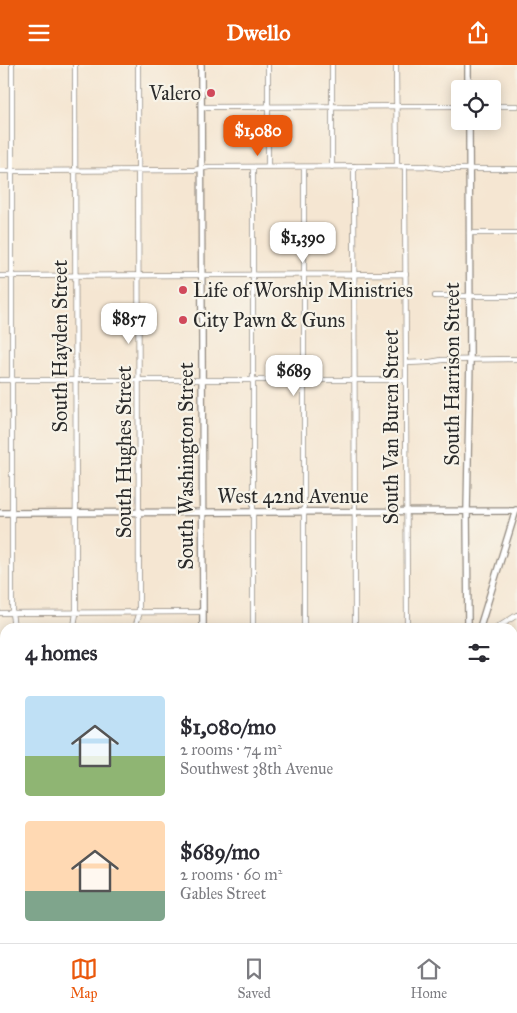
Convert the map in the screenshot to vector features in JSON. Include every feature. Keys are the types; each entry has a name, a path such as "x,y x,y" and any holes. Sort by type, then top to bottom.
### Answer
{"street":[{"path":"12,65 13,623"},
{"name":"South Hayden Street","path":"75,65 75,623"},
{"name":"South Hughes Street","path":"137,623 139,618 138,65"},
{"name":"South Washington Street","path":"201,65 203,623"},
{"path":"268,65 268,167"},
{"path":"332,65 332,167"},
{"path":"396,65 397,166"},
{"path":"468,65 468,80"},
{"path":"201,107 451,106"},
{"path":"501,106 517,106"},
{"name":"South Harrison Street","path":"468,130 470,359 467,511 468,623"},
{"path":"0,171 194,171 209,167 397,166 442,169 517,169"},
{"name":"South Van Buren Street","path":"405,166 407,623"},
{"path":"253,167 253,623"},
{"path":"304,167 304,623"},
{"path":"354,167 355,623"},
{"path":"469,233 517,233"},
{"path":"0,276 138,276 253,273 406,274"},
{"path":"435,296 517,296"},
{"path":"406,363 442,360 517,359"},
{"path":"0,380 406,380"},
{"path":"481,623 517,510"},
{"name":"West 42nd Avenue","path":"0,513 517,510"},
{"path":"0,613 202,612"},
{"path":"504,623 517,615"}],"place":[{"name":"Valero","path":"211,93"},
{"name":"Life of Worship Ministries","path":"183,290"},
{"name":"City Pawn & Guns","path":"183,320"}]}
